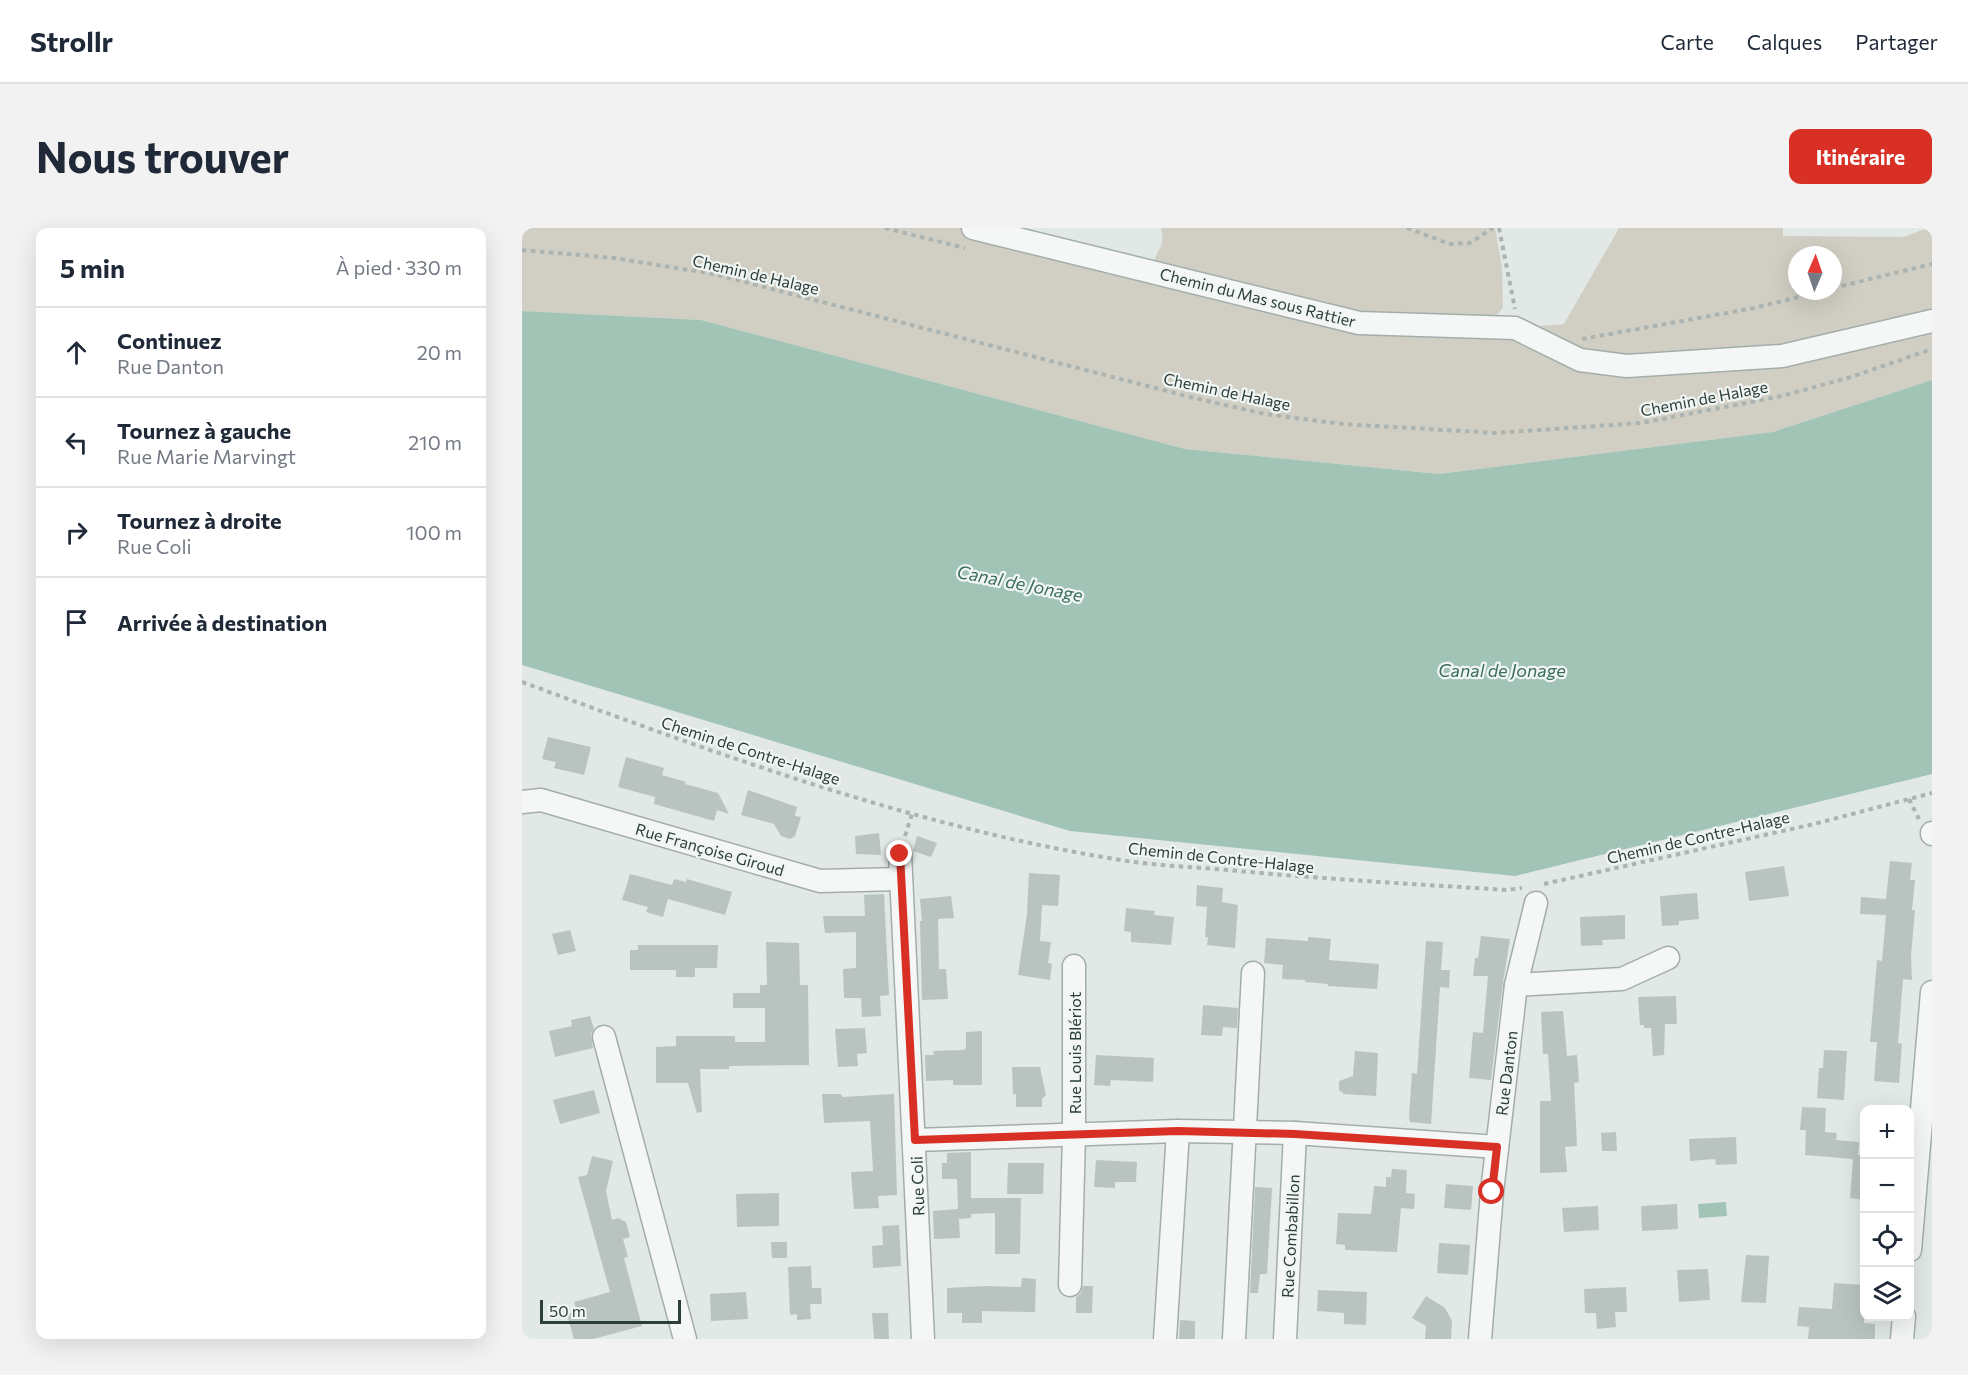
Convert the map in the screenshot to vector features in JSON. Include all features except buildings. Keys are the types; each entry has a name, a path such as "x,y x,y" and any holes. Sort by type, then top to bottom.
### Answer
{"street":[{"name":"Chemin du Mas sous Rattier","path":"973,228 1359,322 1515,328 1580,360 1627,366 1782,356 1932,321"},
{"name":"Rue Françoise Giroud","path":"522,802 541,800 820,881 901,879"},
{"name":"Rue Coli","path":"900,854 923,1339"},
{"name":"Rue Danton","path":"1480,1339 1497,1147 1516,986 1533,892"},
{"path":"1516,986 1622,979 1668,958"},
{"name":"Rue Louis Blériot","path":"1070,1285 1074,1135 1074,966"},
{"path":"1234,1339 1246,1132 1252,972"},
{"path":"1913,1213 1932,992"},
{"path":"604,1037 685,1339"},
{"path":"915,1140 1178,1131 1295,1134 1497,1147"},
{"path":"1165,1339 1178,1131"},
{"name":"Rue Combabillon","path":"1285,1339 1295,1134"},
{"path":"1902,1339 1904,1321"}],"path":[{"path":"1407,228 1450,244 1470,243 1493,228"},
{"path":"1498,228 1515,307 1515,328"},
{"name":"Chemin de Halage","path":"522,250 614,258 714,274 1190,397 1265,414 1342,424 1495,434 1641,423 1782,396 1851,377 1932,349"},
{"path":"1842,286 1932,264"},
{"path":"1548,345 1754,308 1788,300"},
{"name":"Chemin de Contre-Halage","path":"522,682 723,756 912,814 990,833 1128,861 1320,879 1533,892 1932,793"},
{"path":"1909,799 1928,831"}],"shaded area":[{"path":"522,228 973,228 1359,323 1515,328 1564,324 1619,228 1783,228 1783,236 1904,237 1932,228 1932,380 1773,432 1439,474 1185,449 701,320 522,311"},
{"path":"1161,228 1495,228 1502,267 1503,308 1495,317 1351,313 1154,265 1162,245"}],"water":[{"name":"Canal de Jonage","path":"522,311 701,320 1185,449 1439,474 1773,432 1932,380 1932,774 1515,876 1070,831 522,665"},
{"path":"1726,1202 1727,1216 1699,1218 1698,1204"}],"route":[{"path":"900,854 915,1140 1178,1131 1295,1134 1497,1147 1492,1192"}]}
